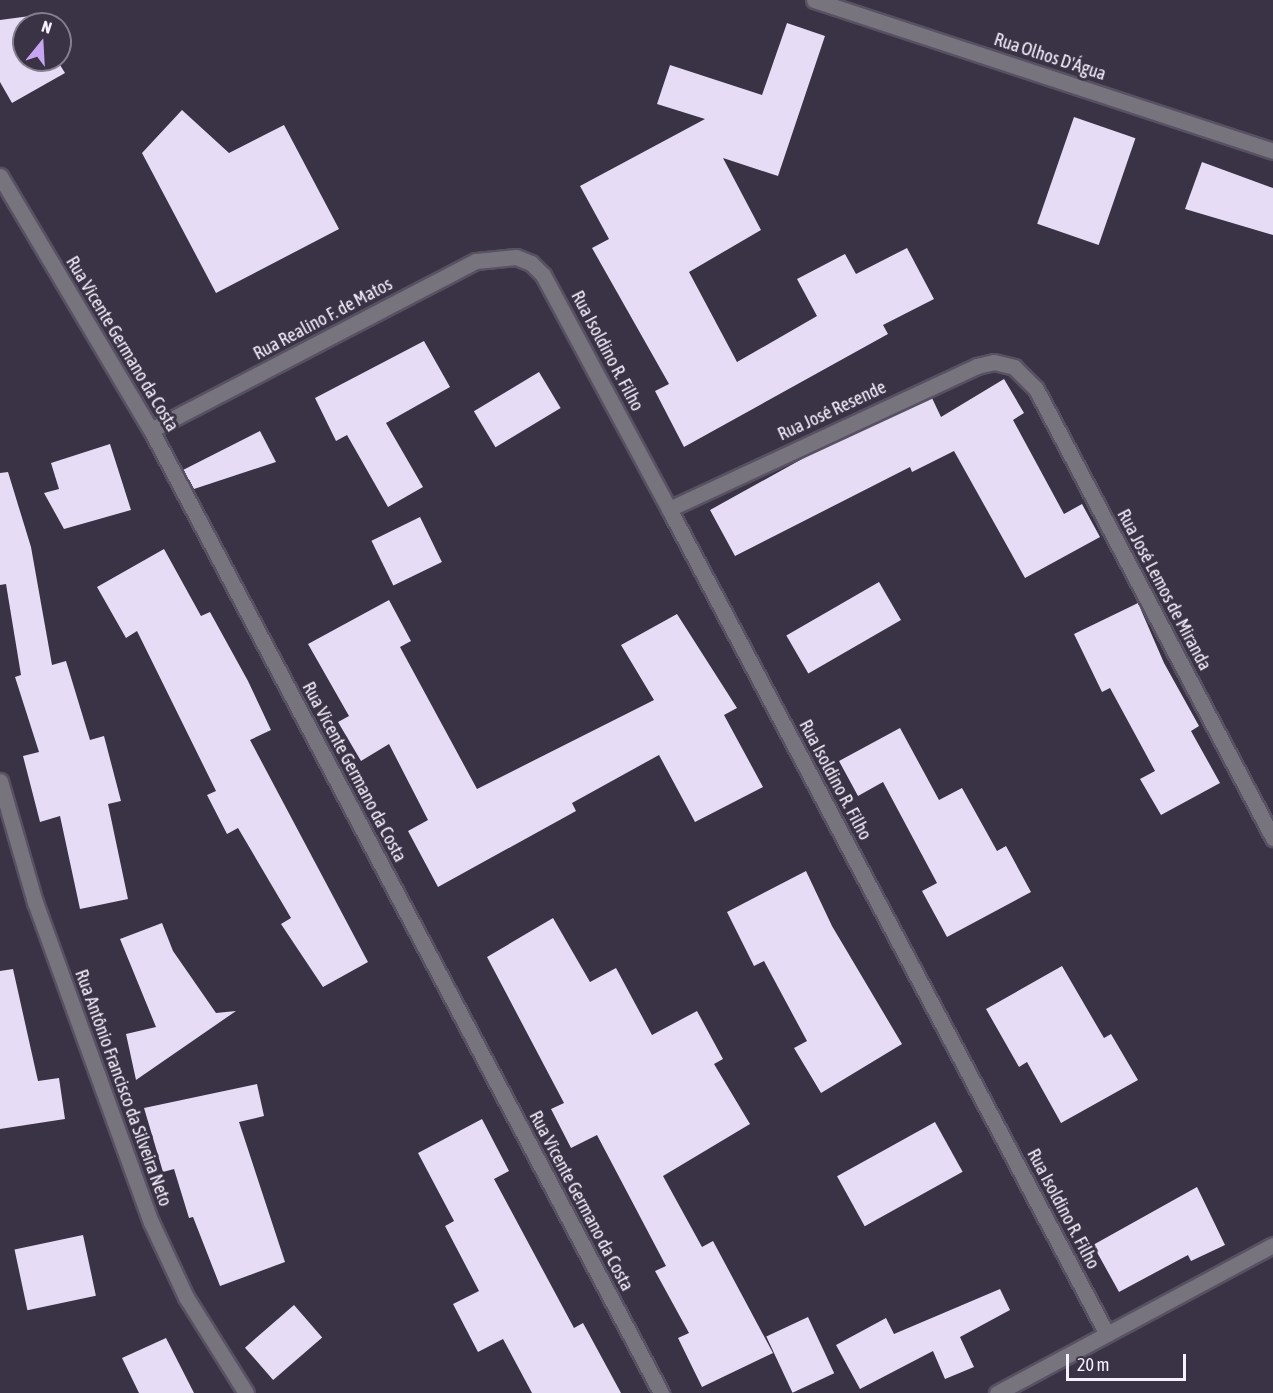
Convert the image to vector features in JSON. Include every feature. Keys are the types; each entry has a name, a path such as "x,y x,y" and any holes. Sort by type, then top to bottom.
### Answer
{"street":[{"name":"Rua Olhos D'Água","path":"814,0 1273,150"},
{"name":"Rua Vicente Germano da Costa","path":"0,176 152,430 661,1393"},
{"name":"Rua Realino F. de Matos","path":"152,430 476,261 516,257"},
{"name":"Rua Isoldino R. Filho","path":"516,257 543,275 1107,1334"},
{"name":"Rua José Resende","path":"669,509 976,366 994,362 1014,367"},
{"name":"Rua José Lemos de Miranda","path":"1014,367 1036,389 1273,838"},
{"name":"Rua Antônio Francisco da Silveira Neto","path":"0,781 35,902 151,1222 186,1297 246,1393"},
{"path":"997,1393 1273,1245"}],"building":[{"path":"12,18 12,72 65,73 12,103 0,82 0,20"},
{"path":"787,23 825,36 778,176 723,158 761,230 689,272 737,362 817,316 797,279 845,254 856,274 907,248 934,299 883,325 888,334 684,447 655,391 669,384 592,248 609,239 580,186 705,119 657,104 670,65 762,95"},
{"path":"182,110 229,153 284,125 339,229 216,293 142,153"},
{"path":"1074,117 1135,138 1099,245 1037,224"},
{"path":"1202,162 1273,188 1273,235 1185,209"},
{"path":"424,341 450,387 386,423 423,487 388,507 347,435 336,441 315,398"},
{"path":"539,372 561,408 495,447 474,411"},
{"path":"1004,379 1024,413 1013,420 1064,514 1082,504 1100,537 1025,578 954,451 912,472 910,467 735,556 710,510 811,454 932,398 941,417"},
{"path":"260,431 276,462 194,489 183,470"},
{"path":"110,444 131,510 64,529 44,493 59,489 51,463"},
{"path":"8,472 31,547 52,665 66,661 90,740 104,736 121,801 108,804 128,899 80,909 60,816 40,822 23,756 39,752 15,677 21,675 6,584 0,585 0,473"},
{"path":"420,517 442,562 393,586 371,541"},
{"path":"164,549 201,616 210,612 248,681 271,730 250,740 368,962 323,987 281,924 291,918 238,828 227,834 207,795 216,791 137,631 126,638 97,587"},
{"path":"879,582 901,620 808,674 786,636"},
{"path":"389,600 411,641 400,647 477,789 654,700 621,645 677,614 737,708 724,715 763,787 695,822 659,755 572,803 576,811 438,887 408,831 428,820 389,744 361,761 338,722 349,716 308,644"},
{"path":"1138,603 1164,663 1199,726 1191,731 1220,783 1161,815 1140,779 1155,771 1110,688 1102,692 1074,634"},
{"path":"900,728 939,800 962,788 997,851 1006,846 1031,892 947,937 922,891 937,883 883,782 858,796 839,761"},
{"path":"806,871 832,926 902,1044 821,1093 794,1048 807,1041 764,961 754,966 727,912"},
{"path":"553,918 590,982 616,968 652,1035 697,1011 723,1059 714,1064 750,1124 663,1176 702,1247 713,1241 773,1353 702,1387 678,1338 689,1333 655,1271 666,1266 597,1135 571,1148 551,1109 564,1103 487,957"},
{"path":"162,923 173,951 216,1013 236,1011 136,1080 126,1034 156,1027 120,939"},
{"path":"1062,966 1104,1038 1111,1034 1138,1080 1061,1123 1027,1062 1019,1067 986,1009"},
{"path":"13,969 38,1081 59,1078 65,1119 0,1129 0,971"},
{"path":"257,1084 264,1116 239,1122 285,1262 220,1286 193,1217 189,1218 174,1169 163,1172 144,1108"},
{"path":"482,1119 509,1171 494,1179 574,1328 583,1323 621,1393 532,1393 503,1339 478,1352 453,1304 479,1291 445,1226 454,1221 418,1153"},
{"path":"935,1122 963,1172 865,1226 837,1176"},
{"path":"1197,1187 1225,1245 1191,1261 1188,1255 1119,1292 1093,1245"},
{"path":"83,1235 96,1296 27,1310 15,1250"},
{"path":"1000,1289 1010,1310 960,1337 974,1367 945,1379 933,1351 860,1389 836,1345 886,1318 894,1334"},
{"path":"294,1305 322,1337 273,1380 245,1348"},
{"path":"808,1317 834,1373 793,1393 766,1336"},
{"path":"166,1338 194,1393 139,1393 122,1358"}]}
